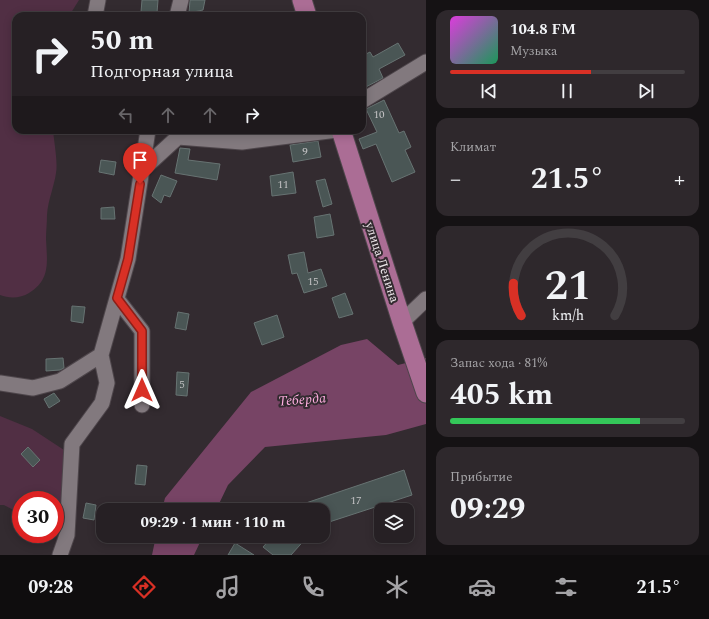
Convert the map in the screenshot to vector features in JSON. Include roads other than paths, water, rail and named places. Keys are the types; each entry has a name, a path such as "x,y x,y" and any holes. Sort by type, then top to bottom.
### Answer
{"main road":[{"path":"302,0 306,12"},
{"name":"улица Ленина","path":"342,134 426,393"}],"street":[{"path":"96,12 98,0"},
{"path":"178,12 181,0"},
{"path":"366,99 426,62"},
{"path":"60,555 67,535 72,444 102,403 107,383 101,355 128,259 147,134"},
{"path":"142,170 178,138 242,142 305,134"},
{"path":"117,298 142,331 142,405"},
{"path":"402,322 426,299"},
{"path":"0,383 33,388 60,381 101,355"}],"water":[{"name":"Теберда","path":"367,339 398,365 426,358 426,424 386,435 265,447 228,485 219,503 164,503 165,498 251,392 341,345"},
{"path":"155,543 200,543 194,555 152,555"}]}
